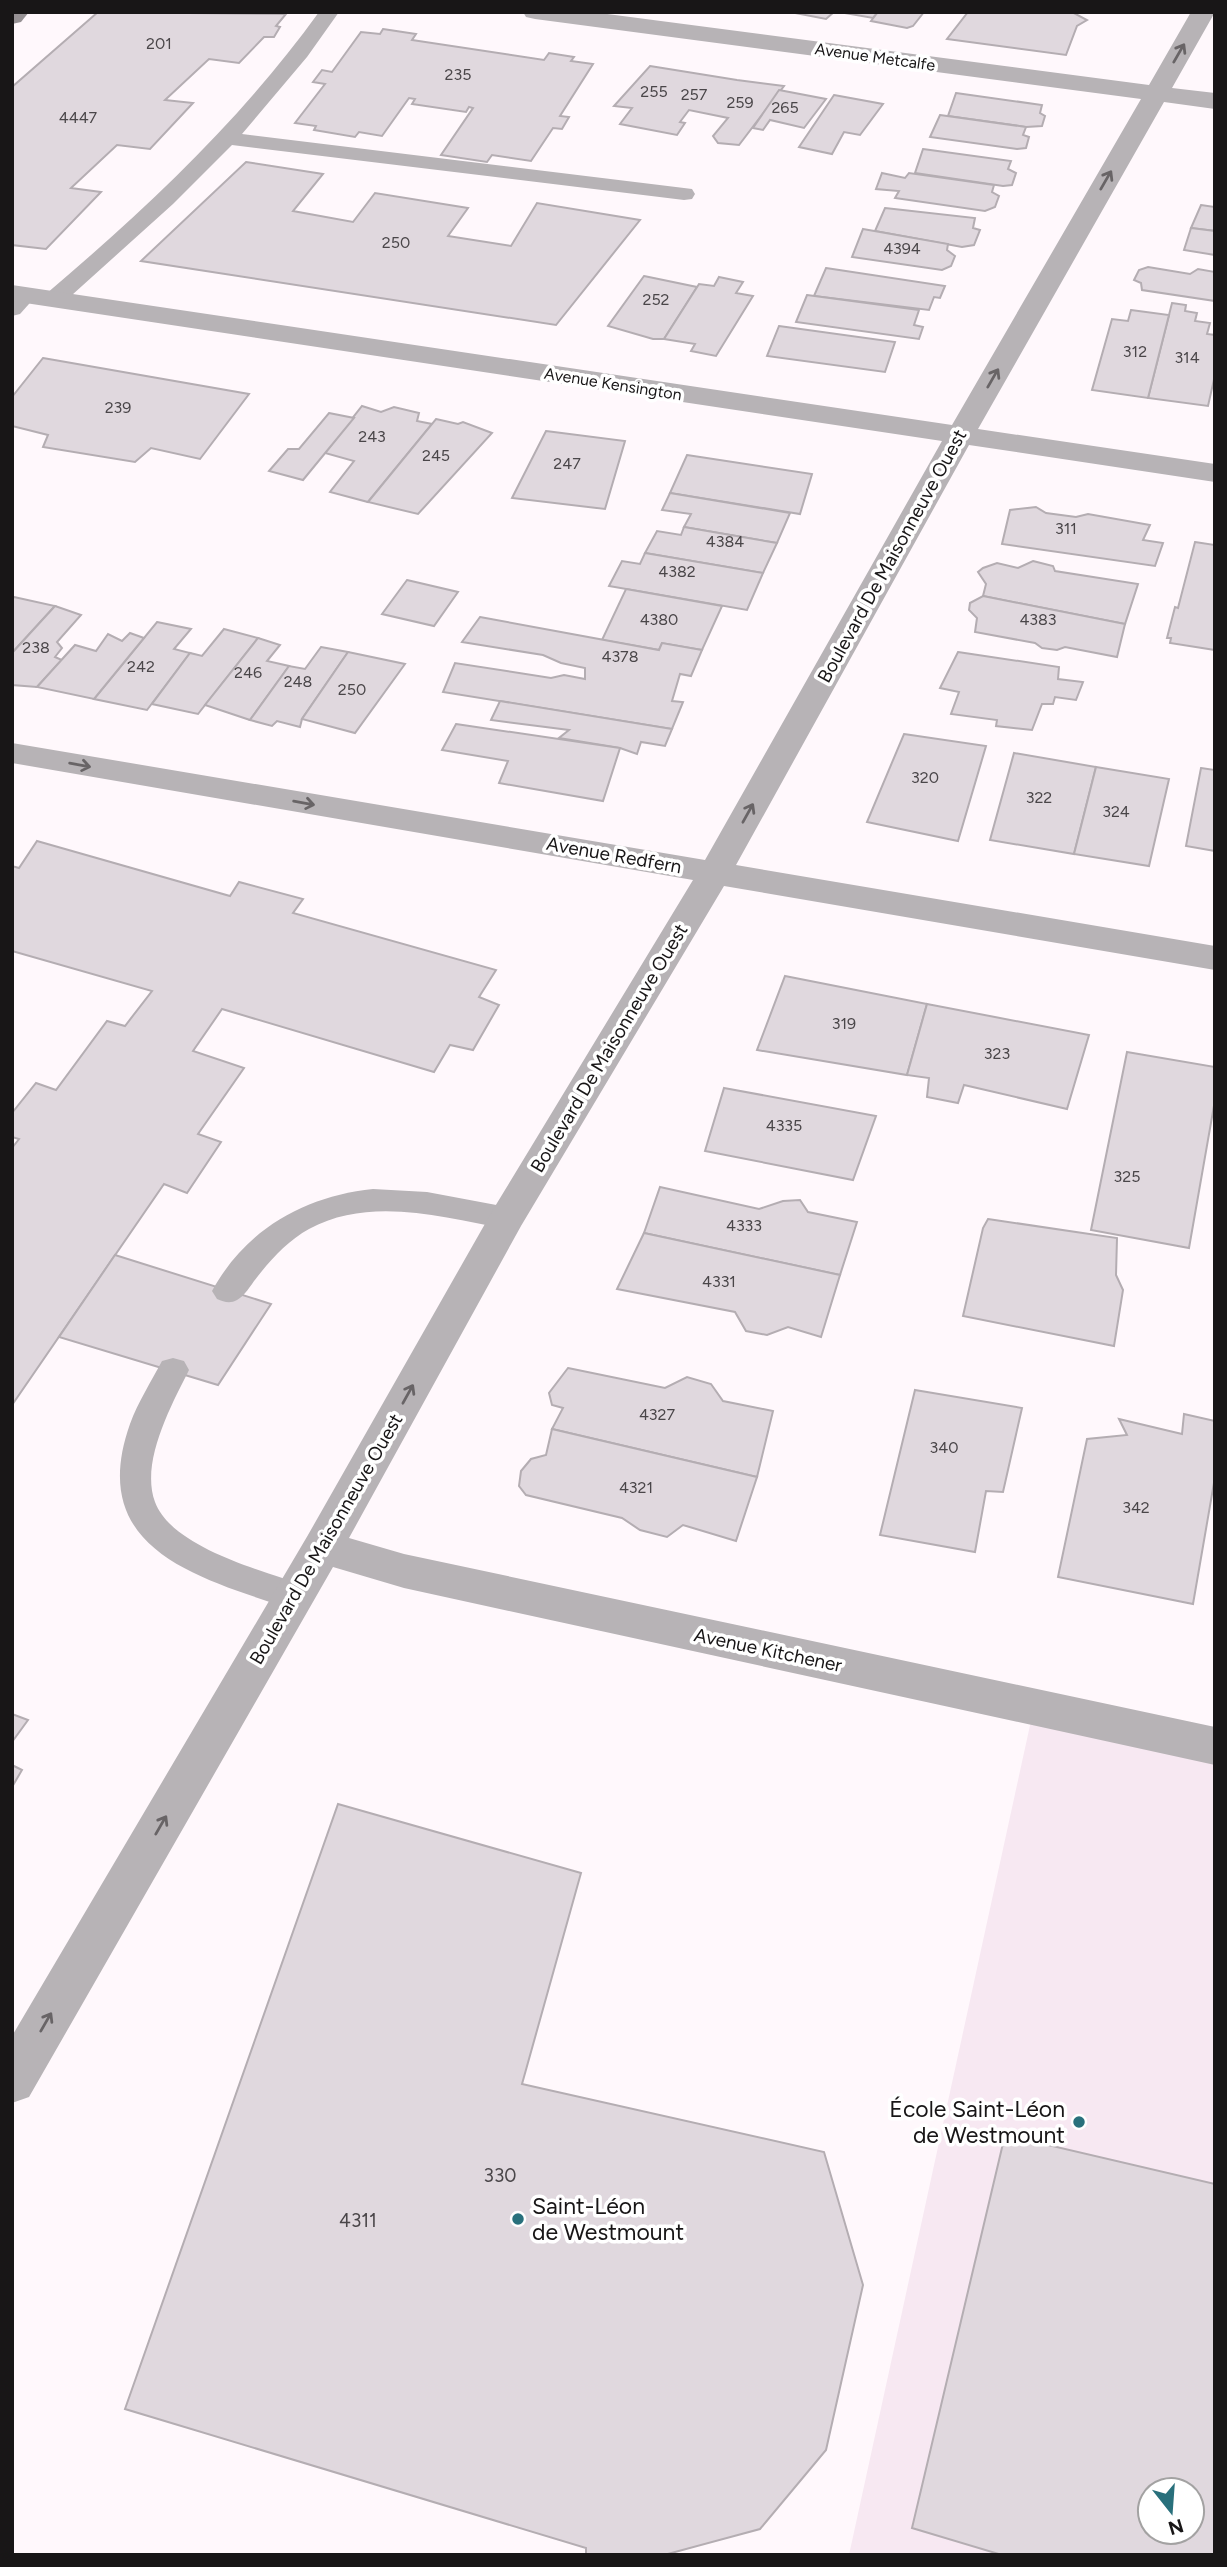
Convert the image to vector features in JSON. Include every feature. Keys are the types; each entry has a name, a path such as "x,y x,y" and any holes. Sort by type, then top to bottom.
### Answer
{"main road":[{"path":"12,17 18,12"}],"street":[{"name":"Avenue Metcalfe","path":"535,12 625,17 1215,101"},
{"name":"Boulevard De Maisonneuve Ouest","path":"12,2081 323,1546 507,1218 715,872 959,437 1203,12"},
{"name":"Avenue Kensington","path":"17,299 54,299 959,437 1215,473"},
{"name":"Avenue Redfern","path":"12,753 1215,958"},
{"name":"Avenue Kitchener","path":"323,1546 404,1571 1215,1746"}],"lane":[{"path":"54,299 168,199 296,61 329,12"},
{"path":"225,138 684,194"},
{"path":"228,1291 256,1256 295,1222 342,1202 405,1201 507,1218"},
{"path":"173,1370 145,1427 137,1467 137,1501 154,1531 192,1557 294,1596"}],"shaded area":[{"name":"École Saint-Léon de Westmount","path":"1034,1707 1215,1754 1215,2555 849,2555"}],"building":[{"path":"98,12 286,14 276,26 280,27 274,37 264,37 239,63 209,59 165,100 193,103 150,149 117,145 71,188 101,192 46,249 12,245 12,87"},
{"path":"790,12 834,12 826,19"},
{"path":"839,12 878,12 873,18"},
{"path":"878,12 924,12 913,26 907,28 871,21"},
{"path":"968,12 1072,12 1087,20 1077,26 1066,55 947,39"},
{"path":"383,29 416,34 412,40 544,60 549,53 574,57 571,61 593,64 560,116 569,117 562,129 553,128 531,161 492,155 487,162 441,155 473,108 469,107 466,112 412,104 415,99 409,98 382,136 359,132 355,137 314,130 316,126 295,123 325,84 313,82 322,70 332,72 361,32 380,34"},
{"path":"650,66 784,86 739,145 718,143 713,136 728,118 689,110 680,122 685,123 677,135 620,124 632,108 614,106"},
{"path":"779,90 826,99 804,128 770,120 763,130 753,128"},
{"path":"956,93 1042,105 1040,113 1045,116 1042,126 1026,127 948,116"},
{"path":"834,95 883,104 860,135 844,132 832,154 799,147"},
{"path":"940,115 1026,127 1023,135 1029,137 1026,148 930,137"},
{"path":"923,149 1011,161 1008,169 1016,173 1012,185 1003,186 915,173"},
{"path":"246,162 323,174 293,211 353,222 375,193 468,208 448,236 511,246 537,203 640,220 556,325 141,261"},
{"path":"882,173 905,178 909,173 994,185 992,192 999,196 995,207 985,211 895,198 899,191 876,189"},
{"path":"1201,205 1215,207 1215,231 1191,228"},
{"path":"885,208 975,218 973,228 980,230 974,245 962,247 875,231"},
{"path":"1191,228 1215,231 1215,255 1184,250"},
{"path":"863,229 948,244 947,250 955,256 951,266 942,270 852,257"},
{"path":"1148,267 1190,274 1198,269 1215,272 1215,301 1142,290 1141,283 1134,280 1139,270"},
{"path":"826,268 945,286 940,298 934,297 929,310 814,296"},
{"path":"644,276 697,287 664,339 653,339 608,326"},
{"path":"719,277 743,282 736,293 753,296 716,356 691,351 695,344 664,339 699,284 714,286"},
{"path":"807,295 919,310 914,325 923,327 919,339 796,322"},
{"path":"1172,303 1186,305 1185,311 1197,313 1195,321 1210,323 1207,334 1215,335 1215,375 1208,406 1148,398"},
{"path":"1131,310 1169,315 1148,398 1092,390 1112,319 1128,321"},
{"path":"779,326 895,342 885,372 767,356"},
{"path":"43,358 249,394 200,459 151,448 135,462 43,447 48,435 12,426 12,397"},
{"path":"362,406 381,412 394,407 419,413 417,421 432,424 368,502 330,492 354,461 325,453"},
{"path":"329,413 354,418 303,480 269,471 288,449 299,449"},
{"path":"436,419 458,424 463,422 492,433 418,514 368,502"},
{"path":"546,431 625,441 605,509 512,498"},
{"path":"687,455 812,474 800,514 670,493"},
{"path":"670,493 790,513 777,543 684,527 691,514 662,510"},
{"path":"1036,507 1046,513 1076,517 1088,514 1150,525 1143,540 1163,543 1155,566 1002,544 1010,510"},
{"path":"684,527 777,543 763,573 645,553 657,531 681,535"},
{"path":"1195,542 1215,545 1215,650 1170,643 1171,638 1167,638 1175,607 1178,608"},
{"path":"645,553 763,573 747,610 609,586 622,561 640,564"},
{"path":"1033,561 1053,566 1055,571 1138,584 1125,624 983,596 986,584 978,572 983,568 997,563 1018,568"},
{"path":"407,580 458,592 434,626 382,614"},
{"path":"626,589 722,606 702,650 662,643 659,650 602,640"},
{"path":"983,596 1125,624 1117,657 1065,647 1057,650 1042,648 1035,643 975,632 977,618 969,610 970,603"},
{"path":"14,597 55,606 12,653 12,600"},
{"path":"55,606 81,615 57,642 62,648 55,657 62,660 37,687 12,685 12,653"},
{"path":"480,617 659,650 662,643 702,650 691,676 680,674 672,701 683,702 672,729 443,692 455,663 551,678 564,675 585,679 585,668 561,663 543,655 462,642"},
{"path":"157,622 191,629 174,649 190,653 147,710 94,699"},
{"path":"224,629 258,638 198,714 152,704 190,653 202,656"},
{"path":"130,633 144,638 94,699 37,687 75,645 96,651 108,634 122,641"},
{"path":"258,638 280,645 267,661 289,666 250,720 205,705"},
{"path":"321,647 348,652 302,719 300,727 277,721 272,726 250,720 289,666 305,669"},
{"path":"348,652 405,664 355,733 302,719"},
{"path":"958,652 1059,667 1058,679 1083,682 1076,700 1055,697 1053,704 1042,704 1032,730 996,726 997,720 951,714 959,692 940,688"},
{"path":"500,701 672,729 665,746 641,742 637,754 620,748 559,738 569,730 491,720"},
{"path":"456,724 620,748 603,801 499,783 508,761 442,750"},
{"path":"904,734 986,746 958,841 867,822"},
{"path":"1014,753 1096,767 1074,854 990,840"},
{"path":"1096,767 1169,779 1149,866 1074,854"},
{"path":"1201,768 1215,770 1215,851 1186,846"},
{"path":"37,841 230,896 239,882 303,899 293,913 496,970 479,997 499,1005 473,1050 450,1045 434,1072 222,1009 193,1051 244,1068 198,1134 221,1142 187,1193 164,1184 12,1405 12,1148 19,1139 12,1137 12,1113 36,1083 56,1090 107,1021 125,1026 152,991 12,951 12,866 19,868"},
{"path":"785,976 927,1004 907,1075 757,1050"},
{"path":"927,1004 1089,1035 1067,1109 964,1085 958,1103 927,1097 929,1078 907,1075"},
{"path":"1127,1052 1215,1067 1215,1100 1189,1248 1091,1230"},
{"path":"724,1088 876,1116 853,1180 705,1151"},
{"path":"660,1187 759,1209 783,1201 800,1200 808,1212 857,1222 840,1275 644,1233"},
{"path":"988,1219 1117,1238 1116,1275 1123,1290 1114,1346 963,1316 983,1228"},
{"path":"644,1233 840,1275 821,1337 788,1327 767,1335 746,1331 735,1312 617,1289"},
{"path":"115,1255 271,1304 218,1385 59,1337"},
{"path":"568,1368 665,1388 687,1377 711,1384 723,1401 773,1411 757,1477 552,1429 563,1408 552,1405 549,1393"},
{"path":"915,1390 1022,1408 1003,1492 986,1491 975,1552 880,1535"},
{"path":"1184,1414 1215,1421 1215,1477 1193,1604 1058,1577 1087,1439 1127,1435 1119,1419 1182,1434"},
{"path":"552,1429 757,1477 736,1541 683,1525 667,1537 640,1530 622,1518 526,1495 519,1486 521,1471 531,1459 546,1455"},
{"path":"12,1714 28,1720 12,1742"},
{"path":"12,1765 22,1770 12,1787"},
{"name":"Saint-Léon de Westmount","path":"338,1804 581,1873 522,2084 824,2152 863,2285 826,2450 760,2529 664,2555 586,2555 586,2548 125,2409"},
{"path":"1005,2135 1215,2184 1215,2555 1002,2555 912,2528"}],"place":[{"name":"École Saint-Léon de Westmount","path":"1079,2122"},
{"name":"Saint-Léon de Westmount","path":"518,2219"}]}
